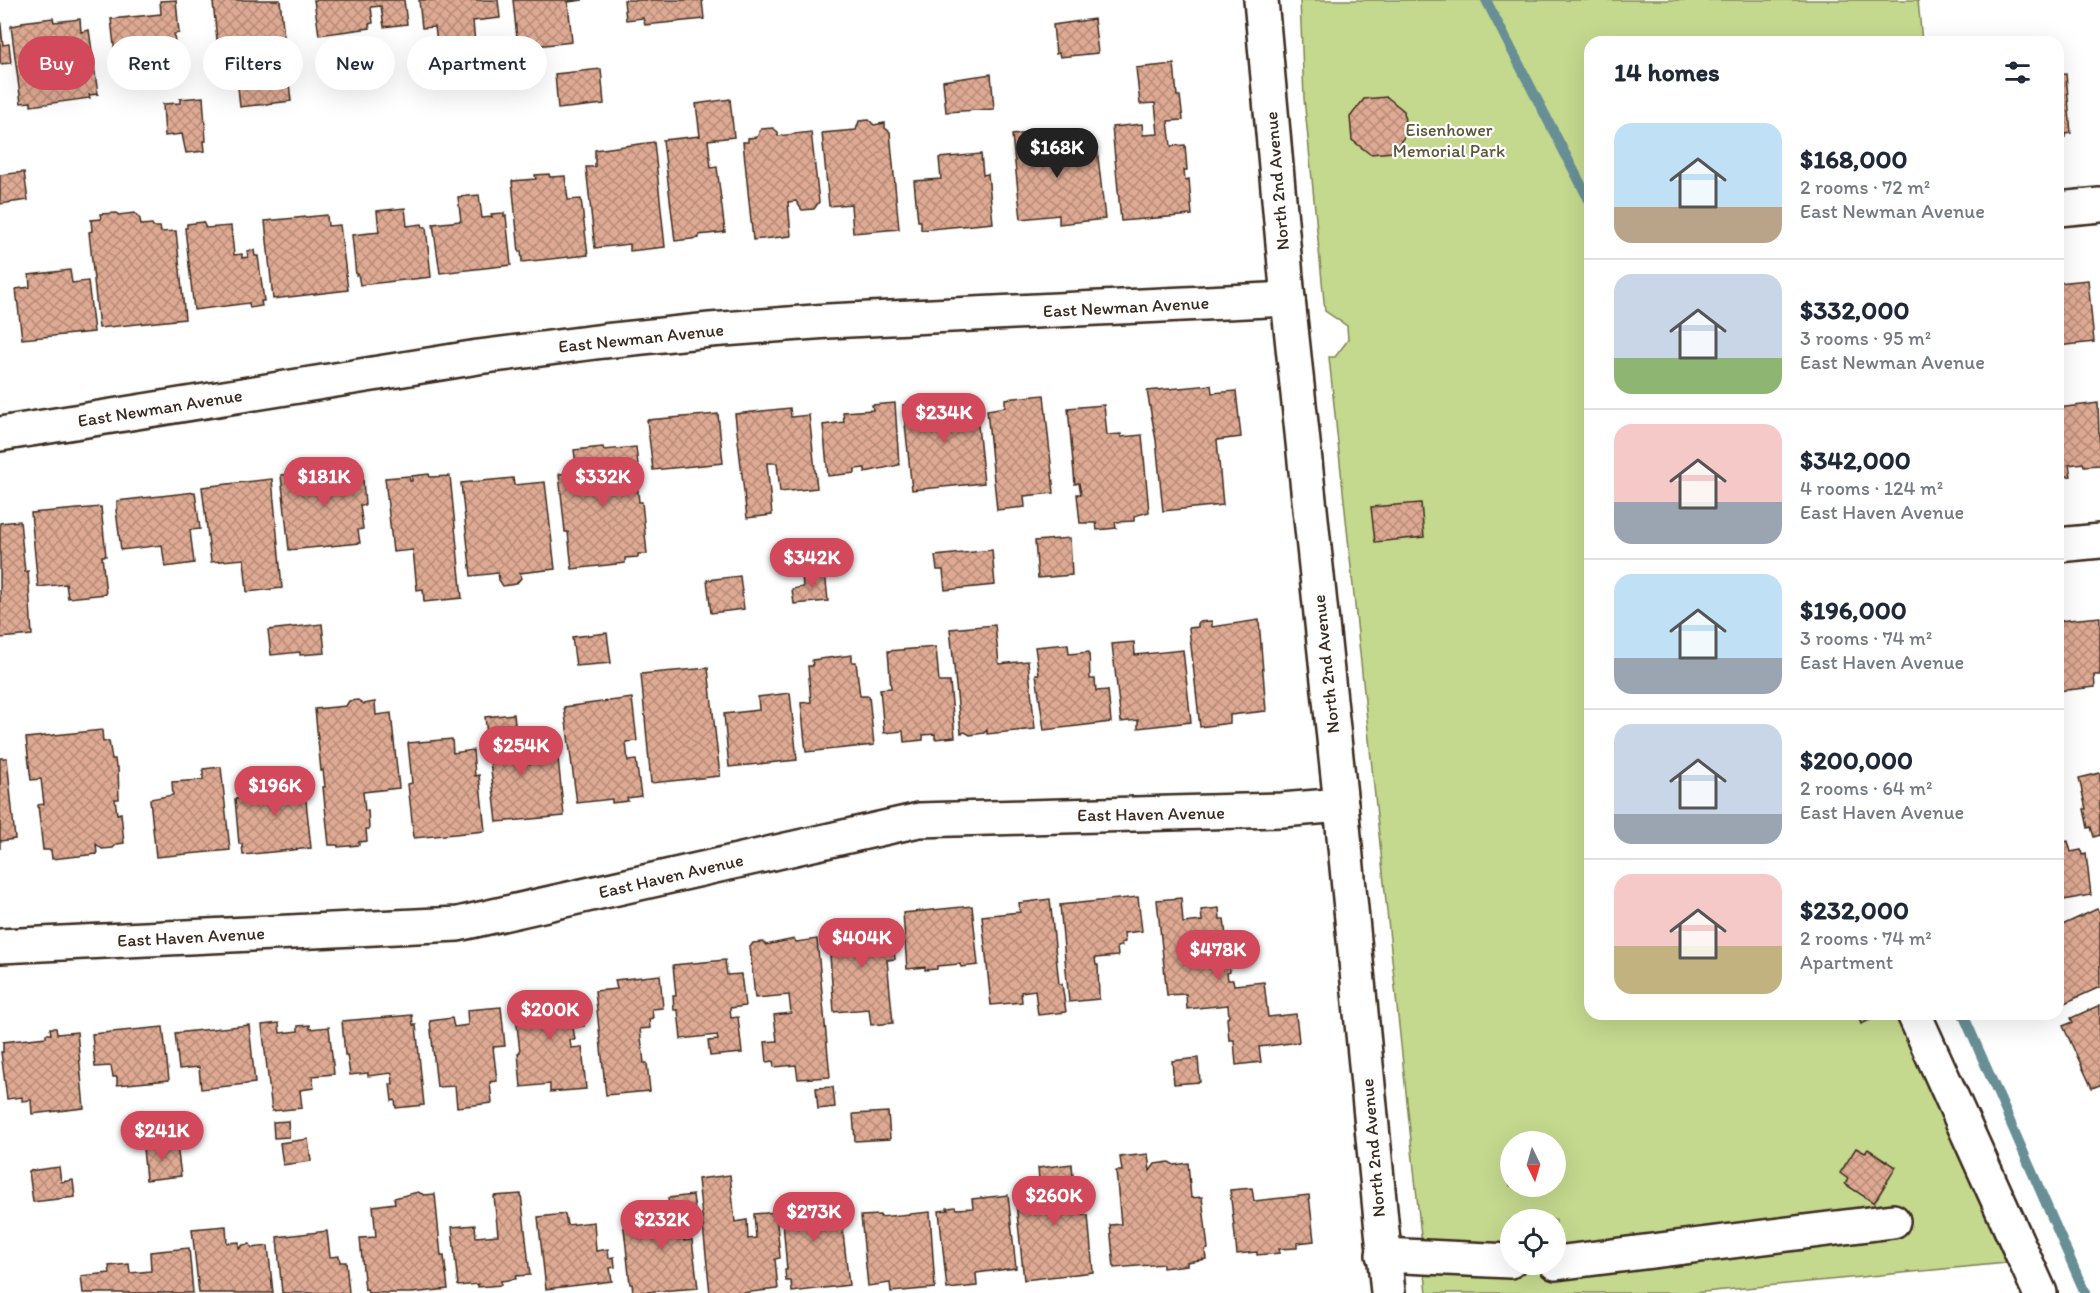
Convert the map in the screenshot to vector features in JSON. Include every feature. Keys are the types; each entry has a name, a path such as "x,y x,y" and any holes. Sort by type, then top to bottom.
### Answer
{"street":[{"name":"North 2nd Avenue","path":"1261,0 1288,298 1341,805 1388,1293"},
{"path":"2064,208 2100,205"},
{"name":"East Newman Avenue","path":"0,434 478,357 604,340 828,321 1288,298"},
{"path":"2064,544 2100,541"},
{"name":"East Haven Avenue","path":"0,946 458,924 919,820 1282,810 1341,805"},
{"path":"1917,1020 2040,1293"},
{"path":"1566,1262 1893,1221"},
{"path":"1383,1255 1500,1261"}],"green space":[{"name":"Eisenhower Memorial Park","path":"1300,0 1918,0 1921,36 1584,36 1584,1020 1898,1020 2006,1263 1693,1293 1427,1293 1329,357 1335,357 1348,340 1347,326 1325,311 1304,98"}],"building":[{"path":"176,0 179,33 174,34 174,36 113,36 111,19 161,14 160,1"},
{"path":"215,0 280,0 284,36 217,36 213,2"},
{"path":"314,0 404,0 407,24 384,27 381,6 371,7 373,23 369,24 370,28 319,35"},
{"path":"419,0 498,0 500,18 473,21 474,36 436,36 435,27 422,28"},
{"path":"513,0 583,0 568,2 572,42 547,45 547,36 517,36"},
{"path":"624,0 702,0 704,19 645,25 643,18 626,20"},
{"path":"0,16 3,45 9,44 11,63 0,64"},
{"path":"53,18 54,22 80,19 81,32 89,30 90,36 18,36 18,80 11,26 22,24 22,22"},
{"path":"1094,19 1098,53 1060,57 1059,53 1056,54 1053,25"},
{"path":"1174,64 1177,96 1180,96 1183,120 1168,121 1171,146 1185,145 1187,170 1184,170 1185,180 1189,179 1192,215 1121,221 1112,127 1142,124 1143,135 1158,134 1155,103 1140,104 1136,68"},
{"path":"601,69 604,104 558,109 555,74"},
{"path":"95,73 98,94 89,95 90,98 31,106 31,102 21,103 19,90 95,90"},
{"path":"991,74 994,109 946,112 943,81"},
{"path":"2064,74 2066,74 2071,133 2065,134 2064,137"},
{"path":"238,90 290,90 291,101 240,107"},
{"path":"203,97 205,151 186,153 182,134 165,136 163,104 180,103 180,99"},
{"path":"1387,97 1404,111 1406,134 1393,152 1370,154 1352,140 1350,117 1364,99"},
{"path":"730,99 734,137 708,140 711,168 717,167 725,232 675,241 663,140 700,136 696,104"},
{"path":"869,120 874,125 885,123 885,128 890,132 899,229 853,233 851,204 829,206 822,133 856,130 859,121"},
{"path":"773,128 778,132 778,136 811,132 819,202 814,209 802,210 796,201 788,202 791,236 753,240 743,142 748,142 748,138 757,137 761,129"},
{"path":"1059,130 1062,152 1097,148 1105,219 1059,224 1059,215 1021,219 1012,135"},
{"path":"654,142 665,247 630,251 630,244 595,248 586,167 595,167 595,150"},
{"path":"981,154 983,175 988,174 993,223 921,230 914,181 941,179 939,158"},
{"path":"24,172 28,200 0,204 0,175"},
{"path":"549,174 550,177 565,176 568,200 581,199 588,255 522,262 512,181 536,179 535,175"},
{"path":"479,195 482,218 492,217 491,214 504,213 506,216 511,265 440,273 433,224 461,221 458,197"},
{"path":"405,208 407,226 422,224 426,227 431,277 360,285 358,274 356,275 352,235 379,232 377,211"},
{"path":"117,213 118,215 135,213 141,225 152,224 153,227 160,227 161,232 176,231 185,319 99,328 89,232 92,231 91,220 101,219 100,214"},
{"path":"327,215 328,226 340,225 348,290 273,299 265,221"},
{"path":"203,222 206,228 231,226 234,255 242,254 242,258 248,257 247,251 254,250 255,256 258,256 264,301 261,301 262,306 250,308 249,303 194,310 185,228 187,224"},
{"path":"70,270 72,283 88,281 94,332 22,339 16,289 30,287 29,275"},
{"path":"2088,280 2094,342 2064,345 2064,282"},
{"path":"1211,385 1212,393 1236,391 1241,437 1217,440 1223,505 1163,511 1156,440 1147,391"},
{"path":"1044,395 1054,493 1024,496 1025,507 997,510 987,410 1005,407 1005,399"},
{"path":"975,397 984,483 912,490 903,405"},
{"path":"895,403 899,465 865,472 865,468 855,469 855,473 828,476 823,425 844,422 843,412 873,410 872,405"},
{"path":"2098,403 2100,465 2084,466 2083,463 2069,465 2071,476 2064,477 2064,407"},
{"path":"1104,405 1107,435 1121,434 1121,437 1142,435 1149,512 1134,516 1134,521 1115,522 1116,528 1097,530 1096,523 1080,523 1077,494 1081,494 1079,483 1075,484 1068,408"},
{"path":"790,408 791,417 809,415 817,488 780,492 777,463 767,463 772,515 747,518 735,414"},
{"path":"718,414 723,463 653,470 647,420"},
{"path":"603,447 604,450 636,447 640,483 637,483 639,502 642,502 647,554 625,558 625,563 572,569 568,532 565,532 559,474 577,473 574,450"},
{"path":"362,467 365,505 360,505 363,529 358,530 360,543 289,550 281,475"},
{"path":"429,474 430,477 450,476 462,598 424,602 423,589 417,590 413,550 393,552 385,478 409,476 412,481 412,476"},
{"path":"513,478 514,485 545,482 555,569 520,573 521,578 516,584 503,586 498,573 471,576 461,483"},
{"path":"272,479 282,588 247,592 244,559 211,562 202,487"},
{"path":"195,492 200,529 190,530 194,563 165,567 162,545 121,550 117,501"},
{"path":"1421,503 1424,537 1375,542 1371,507"},
{"path":"101,507 106,556 102,556 106,594 68,598 66,584 38,587 31,513"},
{"path":"20,521 25,572 28,571 32,635 0,638 0,523"},
{"path":"1070,538 1072,575 1038,578 1035,541"},
{"path":"992,550 995,585 945,590 943,570 937,570 935,556"},
{"path":"825,571 828,601 794,604 792,589 803,587 802,573"},
{"path":"740,576 744,609 711,613 707,580"},
{"path":"2100,617 2100,675 2094,675 2095,687 2064,690 2064,620"},
{"path":"1259,620 1266,711 1230,715 1230,723 1200,727 1189,628 1198,627 1198,622 1212,621 1212,627"},
{"path":"322,624 325,653 300,655 300,652 271,655 268,630"},
{"path":"995,625 999,664 1028,661 1035,729 987,734 987,730 984,733 970,735 965,732 961,733 950,629"},
{"path":"607,633 611,663 576,666 572,637"},
{"path":"1134,642 1135,655 1183,650 1191,722 1138,728 1138,720 1121,722 1112,644"},
{"path":"1068,644 1069,654 1089,652 1090,679 1095,679 1096,691 1108,690 1111,722 1044,730 1036,674 1039,674 1035,647"},
{"path":"936,647 939,682 950,682 955,737 935,739 935,734 923,735 923,740 904,742 903,731 884,733 880,689 891,688 888,651"},
{"path":"852,655 852,662 856,662 860,696 869,696 874,745 806,752 801,703 811,702 808,666 813,666 812,660"},
{"path":"708,668 720,776 651,783 641,674"},
{"path":"790,693 797,760 729,767 724,714 759,710 758,697"},
{"path":"632,698 637,741 626,742 628,761 636,760 641,796 627,798 628,801 612,803 612,799 577,803 564,707"},
{"path":"358,700 364,704 375,702 376,715 391,713 399,788 363,792 365,811 368,810 367,841 359,842 359,845 338,847 338,845 329,845 323,787 325,787 323,770 321,771 315,709 346,706 349,701"},
{"path":"514,714 519,765 550,762 550,759 558,758 564,816 497,822 485,717"},
{"path":"102,730 103,742 109,741 112,759 115,759 116,767 118,767 119,799 115,799 117,814 121,813 124,843 117,844 113,848 102,849 96,844 97,854 52,859 51,850 43,850 38,805 44,804 41,779 31,780 26,738"},
{"path":"452,739 453,753 473,750 475,776 479,775 485,831 414,838 408,784 412,783 408,743"},
{"path":"0,758 7,758 15,839 0,841"},
{"path":"221,767 230,850 156,857 150,799 173,795 172,782 203,780 203,769"},
{"path":"303,773 311,848 243,855 242,844 239,844 235,799 264,793 263,777"},
{"path":"2100,773 2100,835 2094,837 2091,827 2088,828 2079,778"},
{"path":"2068,841 2071,852 2081,850 2082,855 2086,854 2091,895 2064,900 2064,842"},
{"path":"1138,897 1142,931 1124,933 1125,942 1121,943 1122,946 1117,947 1118,956 1095,958 1096,965 1098,965 1099,999 1069,1002 1060,905"},
{"path":"1181,898 1183,923 1202,921 1201,910 1219,908 1220,919 1224,919 1230,972 1227,973 1228,980 1233,980 1234,985 1264,982 1268,1017 1296,1014 1299,1042 1259,1047 1261,1062 1236,1065 1234,1040 1229,1040 1228,1005 1187,1009 1186,994 1167,995 1157,900"},
{"path":"1050,899 1059,984 1062,984 1066,1012 1038,1015 1035,990 1021,992 1022,1002 991,1005 982,916 1020,912 1019,903"},
{"path":"972,906 978,965 937,966 937,969 925,970 925,967 907,969 903,913"},
{"path":"2097,909 2100,913 2100,987 2064,1003 2064,924"},
{"path":"891,921 895,959 887,960 893,1023 871,1025 869,1009 834,1012 828,927"},
{"path":"794,939 796,942 817,939 830,1077 798,1079 796,1065 774,1067 773,1061 767,1062 765,1042 777,1041 774,1015 791,1013 789,995 755,998 750,947 753,943 763,942 766,945"},
{"path":"725,960 727,975 741,974 745,1006 730,1008 731,1018 738,1017 742,1053 710,1056 708,1041 718,1040 717,1035 681,1039 678,1010 674,1010 673,996 676,996 673,965"},
{"path":"660,975 663,1008 652,1009 653,1018 649,1019 650,1028 640,1029 650,1091 606,1095 595,991 617,989 615,980"},
{"path":"581,992 584,1026 573,1027 575,1040 570,1040 571,1048 582,1047 586,1089 550,1092 550,1084 521,1087 514,998"},
{"path":"2100,1005 2100,1085 2092,1088 2063,1026 2073,1022 2071,1018"},
{"path":"501,1007 505,1046 493,1047 497,1081 490,1082 492,1103 457,1107 455,1086 437,1087 430,1021 452,1018 454,1027 468,1025 467,1010"},
{"path":"412,1015 413,1025 416,1025 424,1105 396,1108 395,1100 392,1101 390,1084 393,1084 392,1073 368,1076 368,1073 350,1075 347,1055 345,1055 342,1021"},
{"path":"279,1023 280,1033 298,1031 298,1026 310,1025 310,1029 329,1027 334,1074 312,1076 314,1088 300,1090 302,1108 272,1111 262,1025"},
{"path":"249,1025 255,1083 201,1089 199,1067 179,1069 175,1033"},
{"path":"163,1027 169,1080 117,1085 117,1077 113,1077 111,1066 95,1067 92,1034"},
{"path":"50,1028 56,1028 57,1034 77,1032 84,1108 32,1114 31,1100 22,1101 22,1097 7,1099 1,1052 3,1052 3,1042 46,1037 46,1034 51,1034"},
{"path":"1198,1058 1200,1082 1174,1084 1172,1061"},
{"path":"833,1087 835,1107 818,1109 816,1088"},
{"path":"888,1112 890,1139 855,1141 853,1114"},
{"path":"288,1121 289,1137 274,1138 273,1122"},
{"path":"308,1139 311,1161 283,1165 280,1143"},
{"path":"177,1145 181,1176 146,1180 143,1148"},
{"path":"1856,1148 1865,1153 1868,1149 1896,1167 1874,1203 1845,1184 1848,1179 1840,1173"},
{"path":"1148,1154 1150,1171 1155,1164 1188,1163 1191,1198 1202,1197 1208,1249 1205,1250 1206,1259 1187,1262 1187,1265 1163,1268 1163,1264 1114,1268 1110,1225 1121,1224 1116,1171 1122,1171 1120,1157"},
{"path":"1072,1164 1074,1189 1079,1188 1088,1195 1089,1207 1082,1215 1088,1215 1093,1272 1024,1280 1015,1194 1040,1191 1038,1168"},
{"path":"59,1167 61,1182 73,1180 75,1197 33,1202 29,1171"},
{"path":"730,1175 735,1222 747,1220 748,1239 756,1238 754,1214 776,1212 780,1258 775,1259 778,1289 742,1293 710,1293 698,1179"},
{"path":"1252,1188 1254,1201 1309,1195 1314,1241 1297,1243 1297,1248 1279,1249 1280,1253 1237,1254 1230,1190"},
{"path":"418,1192 424,1195 435,1194 441,1256 444,1256 448,1289 412,1293 368,1293 367,1289 365,1290 360,1238 376,1237 373,1206 395,1203 394,1198"},
{"path":"521,1194 530,1275 515,1276 516,1279 501,1281 501,1285 458,1286 452,1227 475,1225 476,1237 498,1235 494,1196"},
{"path":"794,1194 819,1194 820,1199 836,1196 835,1198 839,1198 849,1285 792,1292 791,1281 786,1281 781,1198 789,1199 789,1197 794,1197"},
{"path":"693,1195 697,1228 677,1229 678,1239 692,1240 698,1288 633,1293 623,1219 643,1216 645,1231 653,1230 653,1234 665,1233 665,1229 671,1229 668,1198"},
{"path":"1008,1195 1016,1268 976,1273 977,1286 947,1289 939,1211 955,1207 956,1209 973,1208 972,1199"},
{"path":"930,1212 935,1288 891,1292 890,1283 868,1286 861,1216 880,1215 880,1217"},
{"path":"565,1214 567,1225 594,1222 596,1251 608,1249 609,1258 614,1257 615,1267 610,1268 612,1281 546,1289 538,1217"},
{"path":"226,1226 227,1243 239,1242 239,1249 243,1245 250,1244 252,1248 268,1246 273,1293 199,1293 192,1229"},
{"path":"327,1231 330,1257 339,1256 340,1262 346,1262 349,1293 282,1293 277,1237"},
{"path":"189,1248 193,1293 83,1293 81,1276 110,1273 109,1266 129,1264 130,1273 151,1271 150,1252"}],"waterway":[{"path":"1486,0 1584,190"},
{"path":"1966,1020 2085,1293"}]}
